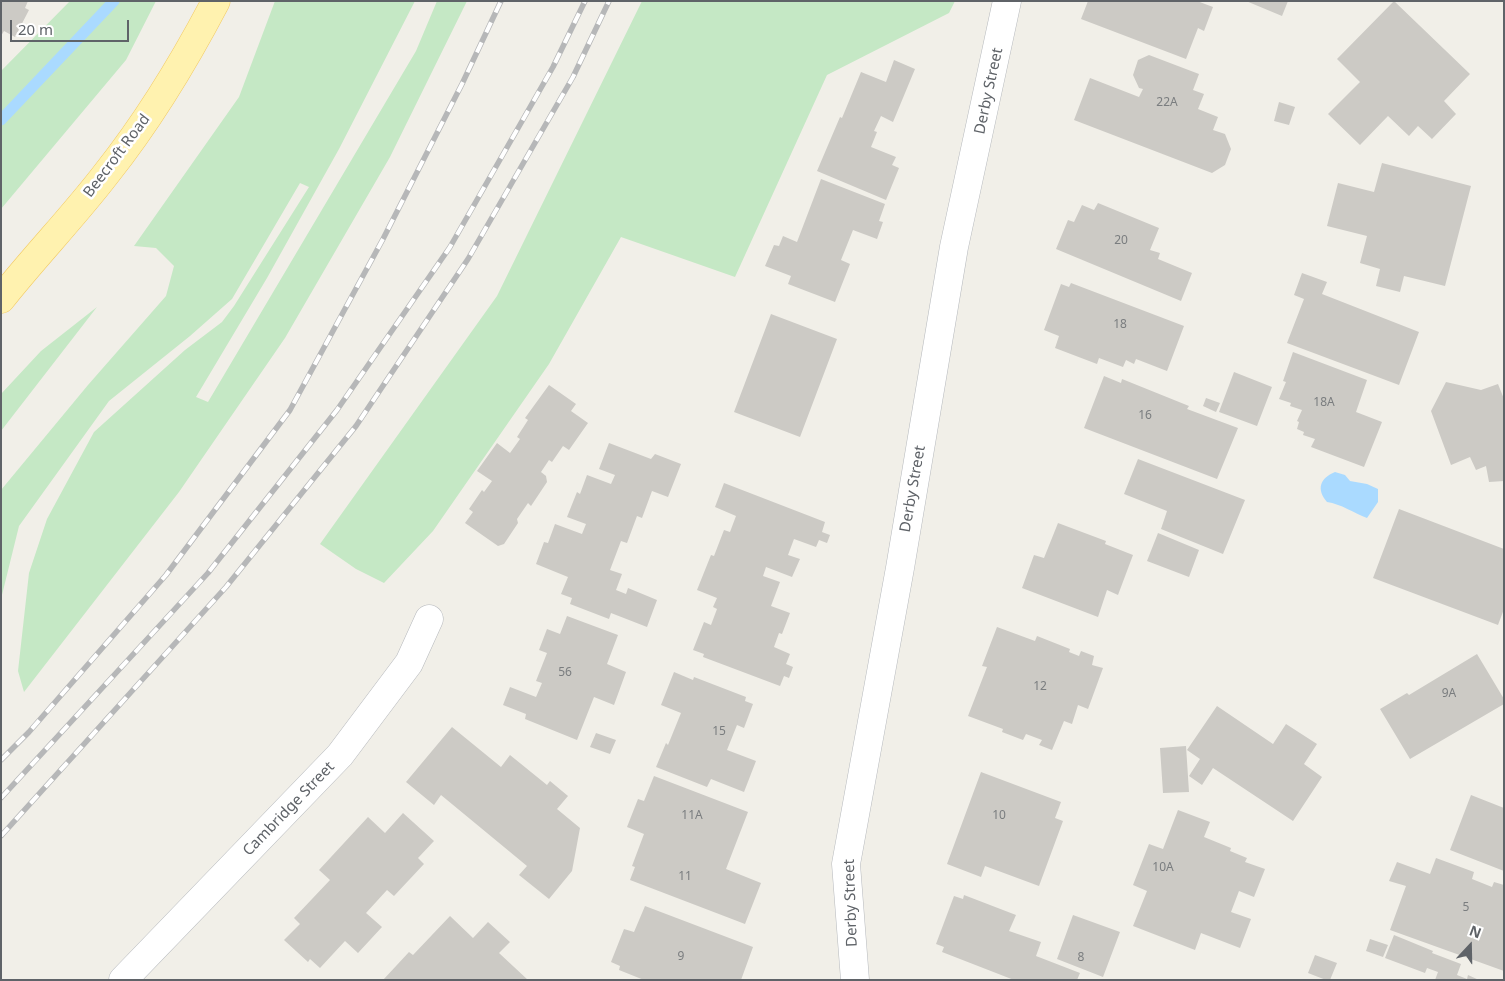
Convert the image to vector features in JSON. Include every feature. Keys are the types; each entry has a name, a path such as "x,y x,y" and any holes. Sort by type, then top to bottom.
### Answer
{"main road":[{"name":"Beecroft Road","path":"1,299 106,174 148,116 185,58 216,1"}],"street":[{"name":"Derby Street","path":"855,980 846,864 900,568 954,247 1007,1"},
{"name":"Cambridge Street","path":"123,980 340,755 409,663 429,619"}],"green space":[{"path":"70,1 156,1 126,60 1,209 1,71"},
{"path":"275,1 415,1 339,149 267,278 196,397 208,402 416,51 437,1 467,1 390,157 285,338 179,492 24,692 18,671 29,573 47,519 94,432 185,350 222,322 309,187 300,183 232,299 190,336 109,401 19,526 1,599 1,490 88,385 166,296 174,266 156,248 134,246 239,97"},
{"path":"642,1 955,1 949,13 827,75 735,277 621,237 549,364 433,531 384,583 356,569 320,544 497,296"},
{"path":"97,307 1,431 1,394 41,351"}],"water":[{"path":"1335,472 1345,475 1350,481 1367,484 1378,489 1378,502 1367,518 1327,502 1321,493 1321,484 1326,477"}],"building":[{"path":"1,1 28,1 25,8 29,10 15,37 4,31 1,36"},
{"path":"1088,1 1197,1 1213,7 1204,31 1198,28 1186,59 1081,19"},
{"path":"1246,1 1288,1 1282,16"},
{"path":"1394,1 1470,74 1444,101 1456,114 1432,139 1418,126 1409,136 1388,116 1360,145 1328,114 1360,82 1337,59"},
{"path":"1149,55 1199,74 1193,90 1204,94 1198,109 1218,117 1213,130 1225,134 1231,149 1225,165 1212,173 1074,120 1090,78 1139,97 1143,89 1139,88 1133,75 1138,60"},
{"path":"894,60 915,69 893,122 881,116 874,131 877,132 871,147 896,157 892,165 899,168 886,200 817,171 861,72 886,82"},
{"path":"1279,102 1295,107 1289,125 1274,121"},
{"path":"1382,163 1471,186 1445,286 1404,276 1400,292 1376,286 1380,269 1360,263 1367,236 1327,226 1338,183 1374,192"},
{"path":"821,179 885,204 879,221 883,222 877,239 853,230 841,260 850,264 835,302 788,284 791,276 765,266 774,245 779,246 783,236 797,242"},
{"path":"1098,203 1159,228 1150,250 1160,253 1158,259 1192,273 1181,301 1056,249 1068,220 1074,222 1082,205 1094,210"},
{"path":"1302,273 1327,282 1322,294 1419,332 1399,385 1287,343 1304,299 1294,295"},
{"path":"1071,283 1184,326 1167,371 1136,359 1134,364 1126,360 1123,367 1099,358 1097,364 1055,348 1059,336 1044,330 1061,284 1069,287"},
{"path":"771,314 837,339 800,437 734,412"},
{"path":"1293,352 1367,380 1356,412 1382,422 1364,467 1311,447 1315,439 1303,435 1304,432 1297,429 1299,422 1297,421 1302,410 1290,406 1291,403 1279,399 1286,382 1283,381"},
{"path":"1234,372 1272,387 1257,426 1219,412"},
{"path":"1104,376 1121,383 1122,379 1189,406 1187,409 1238,428 1217,479 1084,428"},
{"path":"1446,382 1481,390 1498,384 1504,399 1504,481 1489,482 1486,466 1476,470 1470,457 1451,465 1431,411"},
{"path":"549,385 576,404 571,411 588,423 569,450 563,446 552,462 549,460 541,472 546,476 547,482 531,506 528,503 504,544 498,546 465,523 473,512 469,509 482,490 484,492 492,481 477,471 497,443 510,453 520,439 517,437 528,420 525,418"},
{"path":"1206,398 1220,403 1216,412 1203,406"},
{"path":"609,443 651,459 655,454 681,464 668,497 652,491 642,518 637,516 627,543 621,541 610,570 622,574 616,590 626,594 628,588 657,600 647,627 611,613 609,619 570,604 572,598 561,594 568,577 536,564 544,542 548,543 555,524 582,534 586,524 567,517 577,492 580,494 587,475 611,484 615,475 599,469"},
{"path":"1138,459 1245,500 1223,554 1161,529 1167,511 1124,494"},
{"path":"724,483 825,522 822,532 830,535 827,543 819,540 816,547 794,539 788,555 800,559 792,577 766,567 763,576 780,582 771,606 790,613 782,634 779,633 774,647 790,654 786,664 793,667 789,678 784,676 780,686 703,657 704,654 693,650 704,622 711,625 717,609 713,607 717,598 697,590 711,555 714,556 724,530 730,532 736,516 715,507"},
{"path":"1399,509 1504,549 1504,609 1498,625 1373,578"},
{"path":"1058,523 1106,541 1105,544 1133,555 1118,595 1107,590 1098,617 1022,588 1034,555 1044,558"},
{"path":"1158,533 1199,550 1189,577 1147,561"},
{"path":"567,616 618,635 607,664 626,672 614,705 594,697 577,740 525,719 526,714 503,705 510,687 536,697 542,683 536,681 547,653 539,650 547,629 560,634"},
{"path":"997,627 1035,641 1037,636 1070,649 1069,652 1079,656 1081,651 1094,656 1092,665 1103,668 1088,709 1078,705 1072,724 1064,721 1052,750 1039,745 1042,740 1026,734 1023,740 1002,732 1003,729 968,716 987,667 982,666"},
{"path":"1477,654 1504,699 1504,704 1410,759 1380,709 1407,693 1409,695"},
{"path":"674,672 693,680 694,677 746,697 745,701 753,704 744,728 737,725 727,750 756,761 744,792 711,779 707,787 656,767 666,743 668,745 681,713 661,705"},
{"path":"1217,706 1273,744 1286,724 1317,744 1304,764 1322,777 1293,821 1213,768 1202,785 1189,776 1200,759 1187,750"},
{"path":"452,727 501,767 510,755 547,785 550,781 568,796 557,809 580,828 572,871 549,899 519,875 527,866 441,795 434,805 406,782"},
{"path":"596,733 616,740 610,754 590,747"},
{"path":"1186,746 1189,792 1163,793 1160,748"},
{"path":"981,772 1061,802 1055,818 1063,821 1039,886 985,866 981,877 947,864"},
{"path":"654,776 748,812 726,869 761,883 745,924 630,880 635,867 632,866 644,834 627,827 638,799 644,801"},
{"path":"1471,795 1504,808 1504,871 1450,850"},
{"path":"1178,810 1210,822 1204,837 1231,848 1230,851 1247,858 1245,862 1265,869 1254,897 1239,891 1231,912 1251,919 1240,948 1201,933 1195,950 1133,926 1147,891 1133,885 1149,844 1163,849"},
{"path":"403,813 434,841 418,858 424,864 394,896 387,890 366,913 382,927 358,953 345,941 320,968 310,959 308,962 284,940 300,924 294,918 330,880 319,870 368,817 385,833"},
{"path":"1436,858 1474,872 1472,879 1492,887 1494,882 1504,885 1504,971 1390,930 1406,886 1389,881 1397,862 1430,874"},
{"path":"964,895 1016,915 1009,931 1041,942 1036,956 1080,973 1077,980 1014,980 942,952 944,947 936,944 954,896 963,899"},
{"path":"645,906 753,947 741,980 644,980 619,970 620,966 611,962 624,929 634,932"},
{"path":"1073,915 1120,932 1103,977 1057,959"},
{"path":"450,916 473,938 488,922 510,942 499,953 528,980 383,980 409,952 413,955"},
{"path":"1394,935 1461,964 1457,975 1467,979 1468,975 1479,980 1435,980 1438,972 1427,968 1425,973 1385,958"},
{"path":"1370,939 1388,945 1383,957 1366,951"},
{"path":"1315,955 1337,963 1330,980 1308,973"}],"waterway":[{"path":"1,120 114,1"}],"railway":[{"path":"1,760 29,732 166,575 290,410 383,239 462,84 501,1"},
{"path":"1,798 208,573 337,410 450,247 553,67 585,1"},
{"path":"1,836 226,587 356,426 468,259 573,77 609,1"}]}
